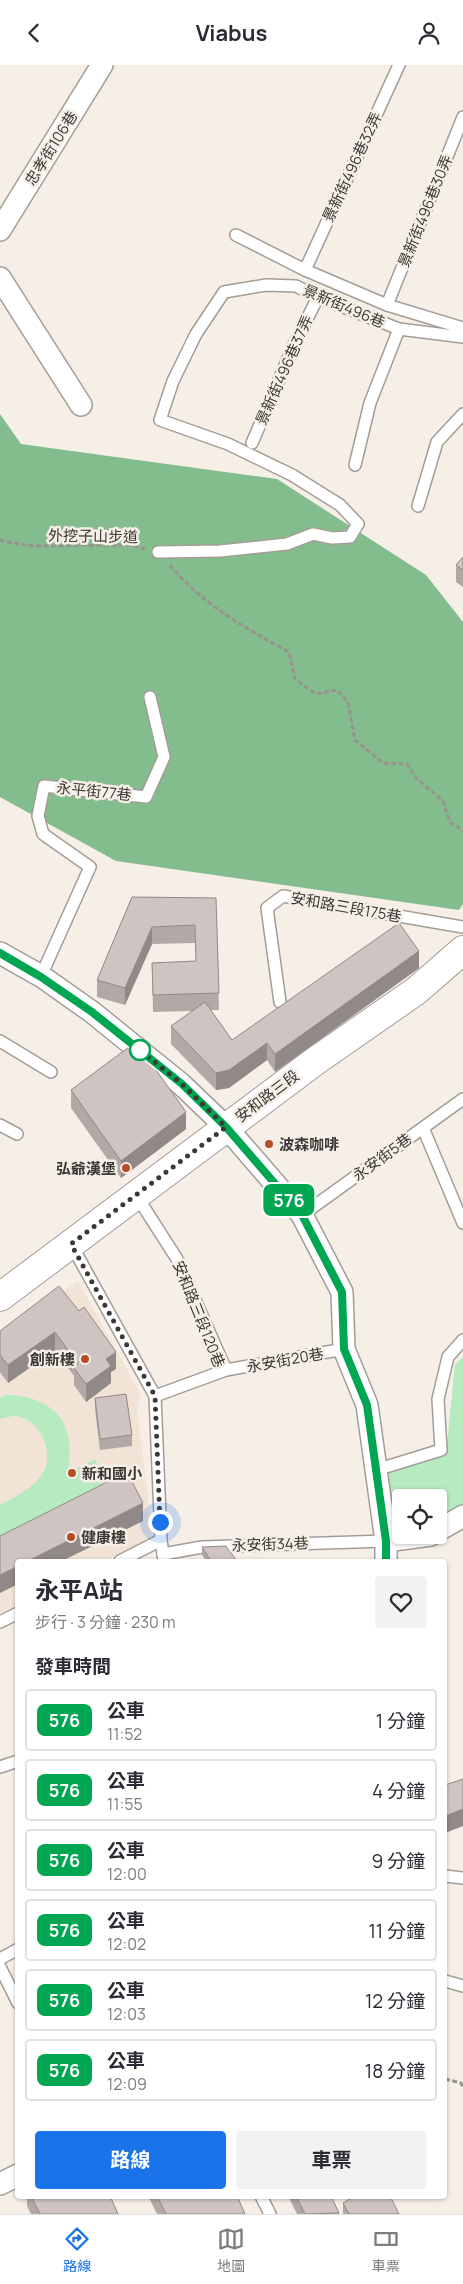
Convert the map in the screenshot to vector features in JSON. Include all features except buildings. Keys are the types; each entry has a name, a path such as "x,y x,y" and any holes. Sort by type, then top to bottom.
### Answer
{"main road":[{"name":"安和路三段","path":"0,1297 314,1062 416,991 463,950"}],"street":[{"name":"忠孝街106巷","path":"0,230 102,65"},
{"path":"0,278 80,405"},
{"path":"2,959 41,977 92,1012 182,1084 226,1127 302,1215 342,1292 344,1349 367,1405 386,1551 405,1544"},
{"path":"447,1525 463,1516"},
{"path":"0,2184 15,2176"}],"lane":[{"name":"景新街496巷32弄","path":"304,270 400,65"},
{"name":"景新街496巷30弄","path":"387,305 463,117"},
{"name":"景新街496巷","path":"236,235 304,270 387,305 463,328"},
{"name":"景新街496巷","path":"158,552 220,551 286,544 314,534 332,538 350,537 358,524 340,505 292,475 228,444 160,420 173,381 196,334 224,292 266,285 296,286 318,297 398,329 463,337"},
{"name":"景新街496巷37弄","path":"252,443 293,347 318,297"},
{"path":"356,465 370,403 398,329"},
{"path":"418,506 437,442 463,414"},
{"name":"永平街77巷","path":"41,977 90,867 43,834 38,816 44,786 146,797 164,757 150,697"},
{"name":"安和路三段175巷","path":"280,1002 267,908 283,896 463,927"},
{"path":"0,1041 51,1072"},
{"name":"永安街5巷","path":"302,1215 463,1099"},
{"path":"0,1125 17,1134"},
{"path":"423,1128 463,1223"},
{"name":"安和路三段120巷","path":"136,1195 178,1259 226,1371 155,1396"},
{"path":"71,1244 155,1396 160,1541 165,1559"},
{"path":"376,1471 441,1450 438,1399 448,1357 463,1340"},
{"name":"永安街20巷","path":"226,1371 344,1349"},
{"path":"124,1559 160,1541"},
{"name":"永安街34巷","path":"165,1559 202,1547 386,1551"},
{"path":"0,1622 15,1614"},
{"path":"0,1767 15,1762"},
{"path":"447,1876 463,1878"},
{"path":"0,1959 15,1951"},
{"path":"0,1967 15,1997"},
{"path":"447,1982 463,1986"},
{"path":"262,2199 270,2214"}],"path":[{"name":"外挖子山步道","path":"0,539 2,541 33,546 131,545 158,552 184,582 228,619 289,652 295,679 316,694 338,690 348,702 355,741 383,763 407,764 416,778 443,801 450,822 463,831"},
{"path":"447,2080 461,2083 463,2088"}],"shaded area":[{"name":"新和國小","path":"78,1281 141,1395 137,1408 153,1538 109,1559 15,1559 15,1606 0,1613 0,1334"}],"green space":[{"path":"0,414 21,444 277,479 426,575 463,622 463,904 459,910 116,861 0,797"},
{"path":"463,1357 463,1510 447,1523 447,1489 392,1489 392,1532 390,1532 383,1474 446,1455 455,1364"},
{"path":"5,1395 34,1399 51,1408 58,1415 67,1432 69,1472 95,1459 107,1483 0,1538 0,1505 24,1492 39,1479 46,1465 47,1456 43,1438 32,1423 24,1418 15,1416 0,1419 0,1398"}],"bus line":[{"name":"576","path":"0,953 41,977 92,1012 182,1084 226,1127 302,1215 342,1292 344,1349 367,1405 386,1541 386,1559"}],"place":[{"name":"波森咖啡","path":"269,1144"},
{"name":"弘爺漢堡","path":"126,1168"},
{"name":"創新樓","path":"85,1359"},
{"name":"新和國小","path":"72,1473"},
{"name":"健康樓","path":"71,1537"}],"route":[{"path":"140,1050 137,1048 182,1084 226,1127 71,1244 155,1396 160,1522"}]}
